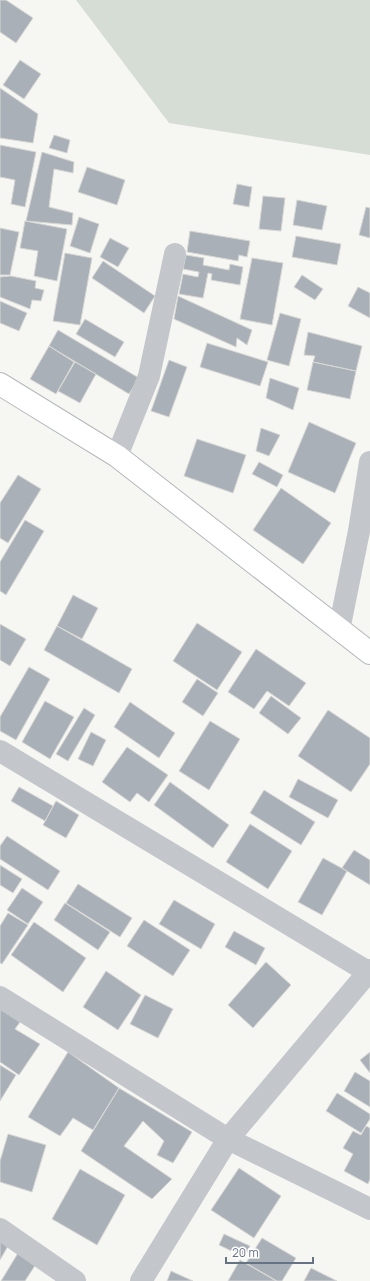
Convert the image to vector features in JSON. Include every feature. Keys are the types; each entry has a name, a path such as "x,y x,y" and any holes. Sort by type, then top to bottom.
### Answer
{"main road":[{"path":"0,384 117,456 370,653"}],"street":[{"path":"117,456 149,376 175,254"},
{"path":"339,630 359,531 370,462"},
{"path":"0,751 370,972 228,1139 141,1281"},
{"path":"0,997 228,1139 370,1209"},
{"path":"0,1229 75,1281"}],"shaded area":[{"path":"76,0 370,0 370,155 169,123"}],"building":[{"path":"0,0 6,0 33,18 16,43 0,32"},
{"path":"20,60 41,74 24,99 3,85"},
{"path":"0,88 38,114 33,143 0,138"},
{"path":"54,135 70,140 67,153 49,148"},
{"path":"0,145 36,152 25,207 11,204 15,180 0,177"},
{"path":"42,152 74,162 73,173 54,169 49,207 73,213 72,225 26,221"},
{"path":"87,167 125,180 117,205 78,192"},
{"path":"237,184 252,187 249,207 233,204"},
{"path":"263,196 285,198 281,231 259,229"},
{"path":"297,200 327,206 322,230 293,225"},
{"path":"366,207 370,208 370,238 359,235"},
{"path":"79,217 99,224 90,253 70,246"},
{"path":"25,221 67,229 57,281 34,276 38,251 20,248"},
{"path":"0,228 19,232 10,275 0,275"},
{"path":"190,231 250,241 247,257 239,255 238,261 187,252"},
{"path":"296,236 341,244 337,265 292,257"},
{"path":"110,238 129,248 118,267 100,257"},
{"path":"65,253 92,258 80,325 53,321"},
{"path":"186,255 204,258 203,265 229,270 230,264 243,267 240,285 211,280 212,274 208,273 203,298 179,294 183,274 198,277 199,272 183,269"},
{"path":"252,258 283,263 272,325 240,319"},
{"path":"103,261 155,296 144,313 92,278"},
{"path":"302,275 323,289 315,300 294,287"},
{"path":"11,276 36,281 35,288 44,290 41,301 32,300 30,309 0,297 0,277"},
{"path":"358,287 370,293 370,318 348,306"},
{"path":"178,296 252,330 247,345 237,338 236,347 174,319"},
{"path":"0,301 27,313 19,331 0,323"},
{"path":"280,313 301,319 289,366 267,360"},
{"path":"85,319 124,342 115,357 76,334"},
{"path":"58,330 139,378 129,394 49,346"},
{"path":"308,332 362,346 356,371 313,362 315,356 304,355"},
{"path":"207,343 268,362 260,386 200,367"},
{"path":"49,346 74,362 56,394 30,379"},
{"path":"169,360 187,367 169,417 151,411"},
{"path":"75,362 96,374 80,403 58,391"},
{"path":"313,362 356,371 350,399 307,390"},
{"path":"270,378 299,388 293,410 266,398"},
{"path":"309,422 356,443 335,493 288,472"},
{"path":"261,428 280,435 269,456 256,451"},
{"path":"197,439 246,455 233,493 184,476"},
{"path":"259,462 283,475 277,487 252,474"},
{"path":"18,475 41,489 8,543 0,538 0,503"},
{"path":"281,488 331,523 303,564 253,530"},
{"path":"25,520 44,531 6,595 0,591 0,562"},
{"path":"73,595 98,608 82,639 57,626"},
{"path":"197,623 242,652 217,690 173,661"},
{"path":"0,624 26,639 10,666 0,660"},
{"path":"57,626 132,669 119,693 44,650"},
{"path":"256,649 306,683 289,706 267,691 254,709 228,692"},
{"path":"29,667 50,679 16,740 0,731 0,717"},
{"path":"197,679 218,693 203,716 182,702"},
{"path":"271,696 301,718 288,734 259,713"},
{"path":"45,701 74,717 50,759 22,742"},
{"path":"130,702 175,733 159,758 114,727"},
{"path":"84,708 95,715 68,761 56,754"},
{"path":"328,710 370,738 370,764 351,792 298,756"},
{"path":"210,721 240,739 209,790 179,771"},
{"path":"91,732 106,740 93,766 78,759"},
{"path":"127,747 168,775 149,802 137,793 130,802 102,782"},
{"path":"298,779 338,800 328,818 289,797"},
{"path":"170,782 229,825 213,848 154,805"},
{"path":"19,787 53,806 45,821 11,801"},
{"path":"264,790 315,822 301,845 250,813"},
{"path":"56,801 79,815 66,838 43,825"},
{"path":"250,824 292,851 268,889 226,862"},
{"path":"7,836 60,871 48,890 0,859 0,846"},
{"path":"354,850 370,860 370,885 342,868"},
{"path":"323,858 347,871 322,915 298,902"},
{"path":"0,865 22,879 13,893 0,885"},
{"path":"78,884 132,918 120,937 66,903"},
{"path":"22,888 43,902 28,924 7,910"},
{"path":"174,900 215,924 201,949 159,924"},
{"path":"65,903 110,932 98,950 54,920"},
{"path":"8,913 28,925 2,964 0,963 0,926"},
{"path":"144,920 190,950 173,976 127,946"},
{"path":"34,922 86,958 63,992 11,955"},
{"path":"234,931 265,948 256,965 225,947"},
{"path":"266,962 291,985 253,1028 228,1005"},
{"path":"106,971 141,995 118,1030 83,1007"},
{"path":"145,995 173,1009 158,1038 130,1024"},
{"path":"0,1009 20,1022 15,1029 40,1044 19,1075 0,1062"},
{"path":"68,1052 119,1088 93,1130 73,1118 60,1136 28,1117"},
{"path":"370,1052 370,1073 360,1060"},
{"path":"0,1065 16,1075 0,1101"},
{"path":"355,1072 370,1081 370,1107 344,1091"},
{"path":"119,1088 192,1132 173,1163 157,1155 164,1141 143,1121 124,1146 172,1179 152,1199 81,1151"},
{"path":"337,1093 370,1114 370,1119 361,1133 326,1111"},
{"path":"366,1126 370,1128 370,1179 368,1184 344,1171 353,1154 343,1148 353,1131 361,1135"},
{"path":"8,1134 46,1145 32,1192 0,1182 0,1161"},
{"path":"239,1168 281,1196 254,1238 211,1210"},
{"path":"80,1169 125,1195 97,1245 52,1219"},
{"path":"224,1234 250,1246 244,1257 219,1245"},
{"path":"262,1238 296,1258 282,1281 277,1281 246,1263"},
{"path":"0,1241 8,1246 0,1260"},
{"path":"18,1253 36,1264 25,1281 1,1281"},
{"path":"240,1260 276,1281 228,1281"},
{"path":"311,1268 337,1281 304,1281"},
{"path":"171,1271 193,1281 167,1281"}]}
